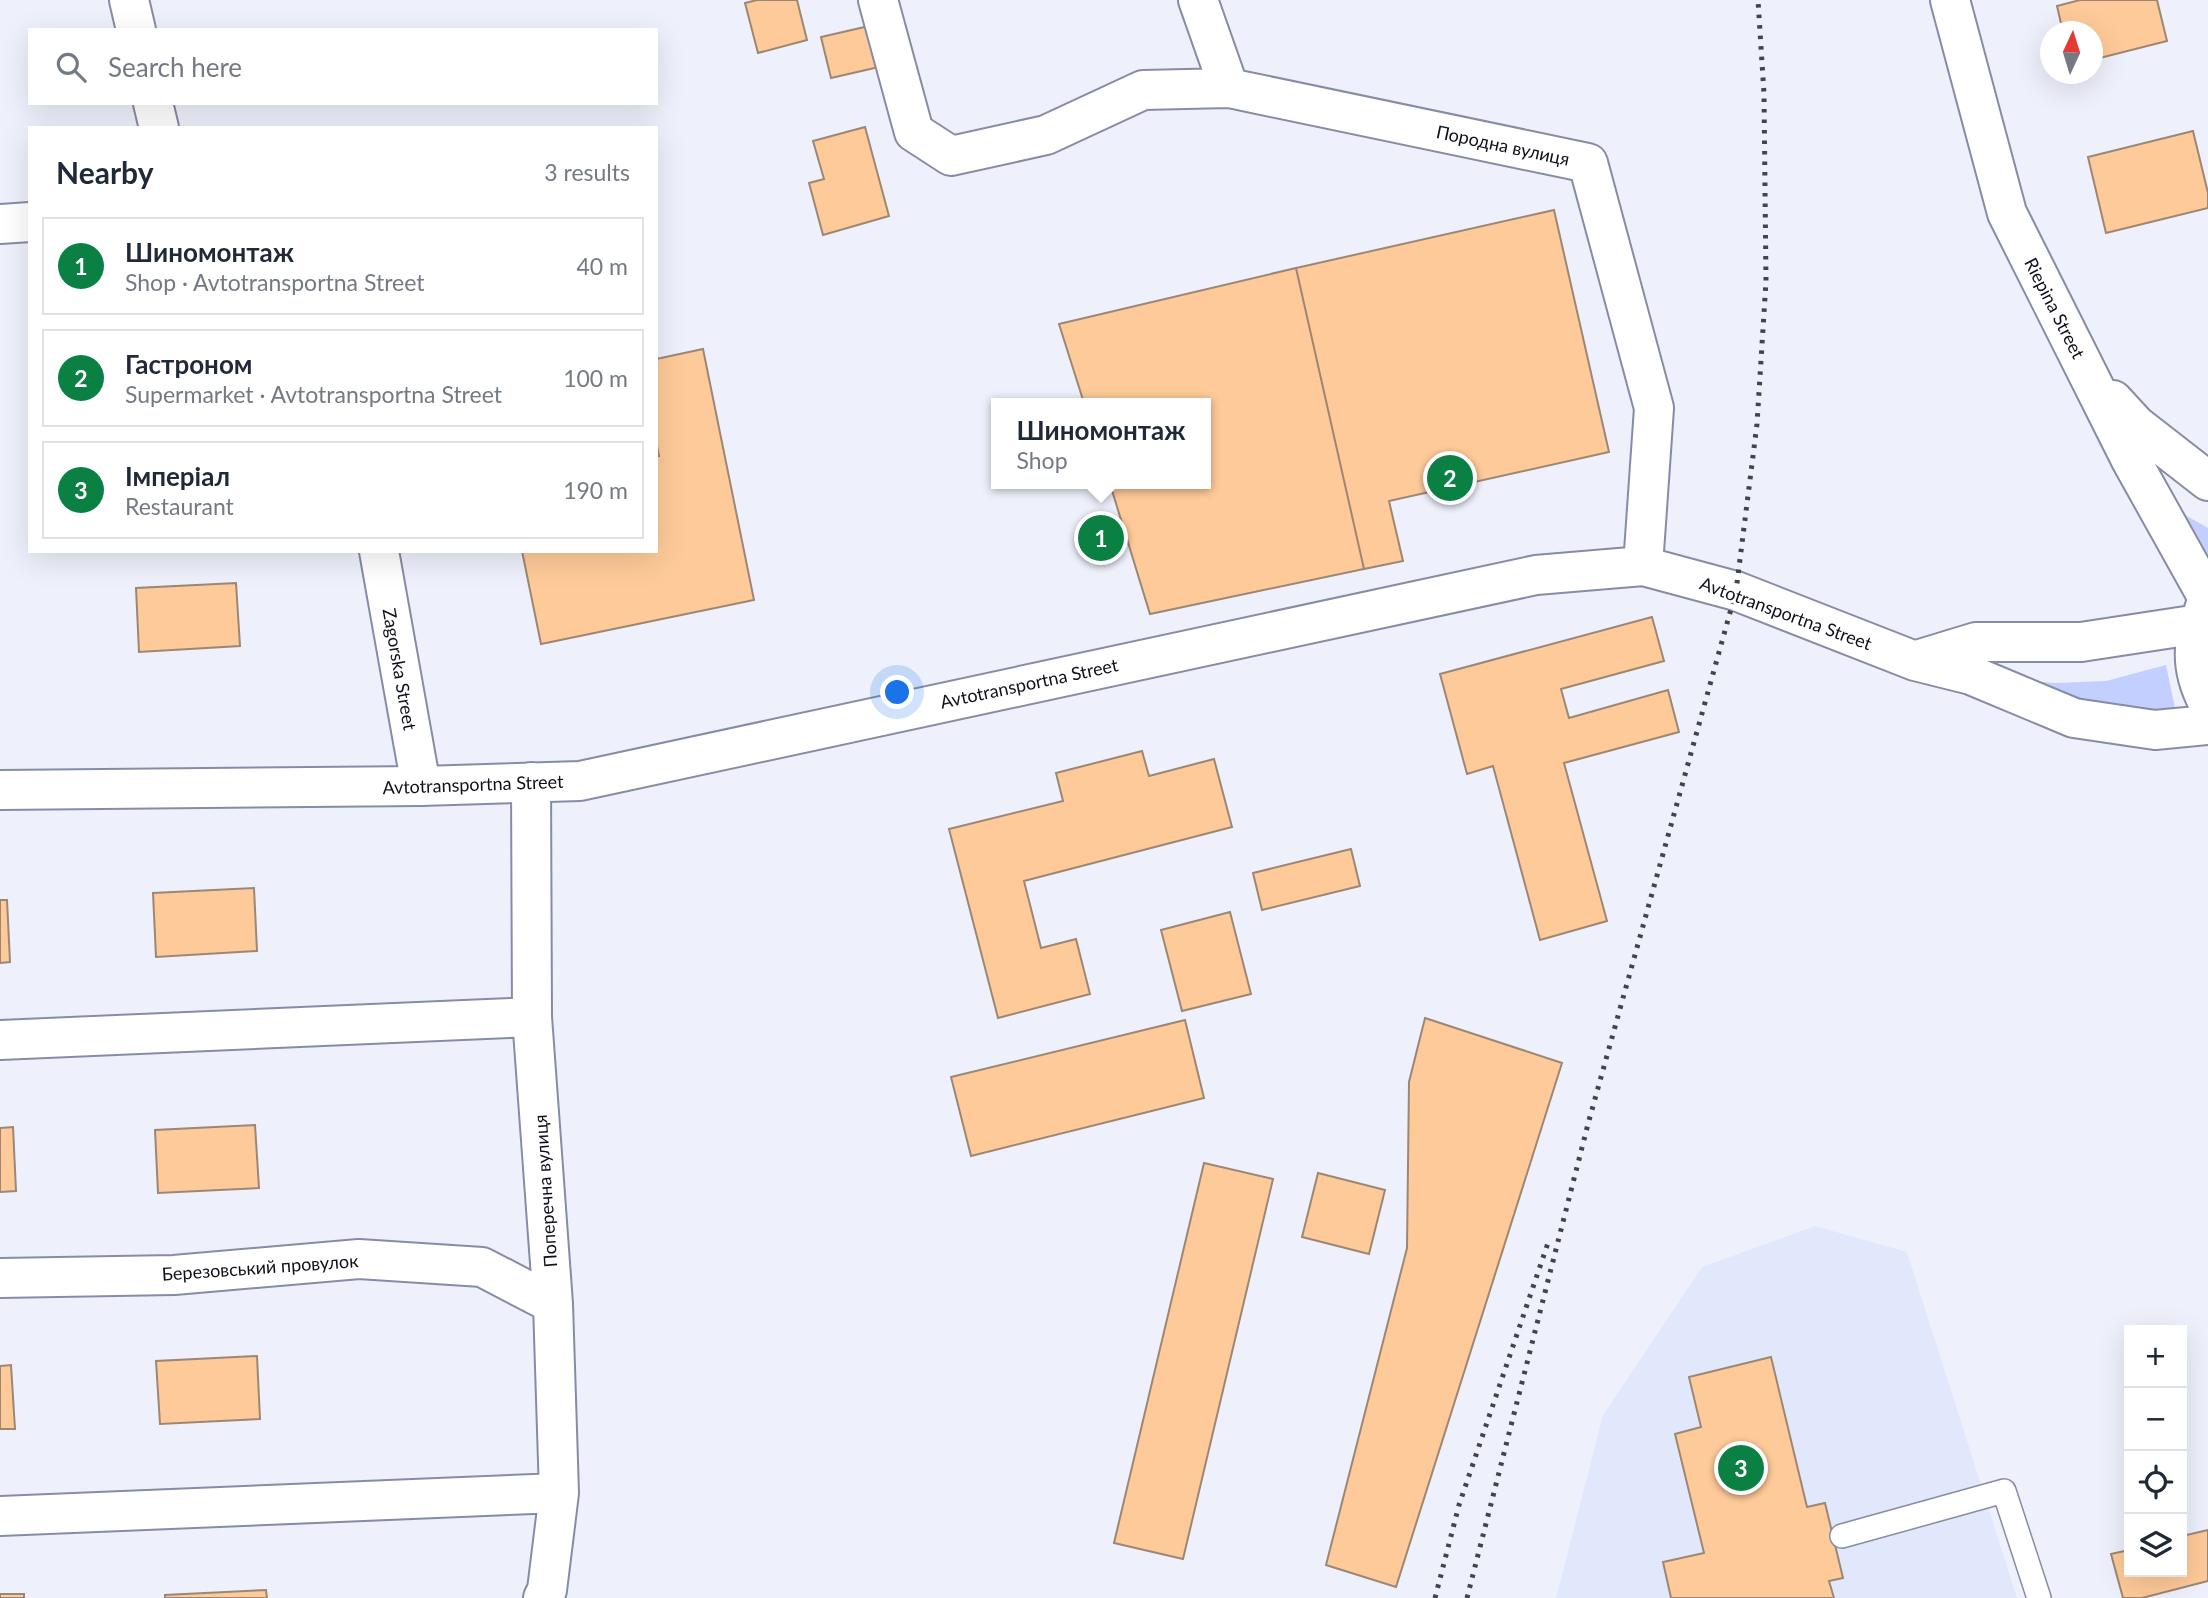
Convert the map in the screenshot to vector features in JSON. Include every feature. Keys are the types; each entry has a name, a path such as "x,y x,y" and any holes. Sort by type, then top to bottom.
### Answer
{"street":[{"path":"129,0 136,28"},
{"path":"878,0 914,132 951,156 1046,135 1143,90 1229,88 1198,0"},
{"name":"Riepina Street","path":"1950,0 2007,213 2205,607"},
{"name":"Породна вулиця","path":"1229,88 1588,163 1654,408 1643,566"},
{"path":"153,105 159,126"},
{"path":"0,224 28,222"},
{"path":"2087,373 2136,425 2208,481"},
{"name":"Zagorska Street","path":"379,553 421,786"},
{"name":"Avtotransportna Street","path":"0,790 421,786 580,780 1536,575 1643,566 1735,591 1914,661 1971,675 2074,718 2155,730 2208,725"},
{"path":"1914,661 1976,642 2081,642 2205,607"},
{"path":"2205,607 2194,640 2198,684 2208,703"},
{"name":"Поперечна вулиця","path":"531,782 533,1017 553,1304 559,1493 547,1590 543,1598"},
{"path":"0,1040 533,1017"},
{"name":"Березовський провулок","path":"0,1278 174,1275 359,1259 482,1267 553,1304"},
{"path":"0,1516 559,1493"}],"lane":[{"path":"1842,1536 2004,1491 2039,1598"}],"shaded area":[{"path":"2185,515 2208,528 2206,566"},
{"path":"2166,665 2176,713 2112,711 2000,678 2054,683 2106,681"},
{"path":"1815,1226 1907,1252 2017,1598 1556,1598 1603,1415 1702,1267"}],"building":[{"path":"757,0 797,0 807,40 758,53 745,3"},
{"path":"2080,0 2157,0 2167,41 2103,57 2103,21 2060,21 2057,6"},
{"path":"869,26 879,67 831,78 821,37"},
{"path":"865,127 889,216 823,235 809,183 824,179 813,141"},
{"path":"2193,131 2208,193 2208,208 2106,233 2088,157"},
{"path":"1554,210 1609,452 1389,501 1403,561 1364,569 1296,268"},
{"path":"1296,268 1364,569 1150,614 1112,489 1211,489 1211,398 1082,398 1059,324"},
{"path":"703,349 754,600 541,644 522,553 658,553 658,359"},
{"path":"236,583 240,646 139,652 136,588"},
{"path":"1652,617 1664,661 1561,689 1569,718 1668,690 1679,732 1564,763 1607,921 1540,940 1493,766 1467,774 1440,674"},
{"path":"1142,751 1149,776 1214,759 1232,827 1024,881 1041,948 1076,939 1090,994 998,1018 949,829 1063,801 1056,773"},
{"path":"1351,849 1360,886 1262,910 1253,873"},
{"path":"254,888 257,951 156,957 153,893"},
{"path":"0,900 7,900 10,962 0,963"},
{"path":"1230,912 1251,994 1182,1011 1161,930"},
{"path":"1425,1018 1562,1063 1396,1587 1326,1565 1407,1248 1409,1082"},
{"path":"1185,1020 1204,1098 971,1156 951,1077"},
{"path":"255,1125 259,1188 158,1193 155,1130"},
{"path":"13,1127 16,1191 0,1192 0,1128"},
{"path":"1204,1163 1273,1179 1183,1559 1114,1543"},
{"path":"1318,1173 1385,1190 1369,1254 1302,1237"},
{"path":"257,1356 260,1419 160,1424 156,1361"},
{"path":"1771,1357 1807,1507 1825,1503 1843,1578 1829,1581 1834,1598 1671,1598 1663,1562 1704,1553 1675,1434 1701,1427 1689,1377"},
{"path":"11,1365 15,1429 0,1429 0,1366"},
{"path":"2208,1530 2208,1581 2142,1598 2123,1598 2111,1554 2124,1551 2124,1577 2187,1577 2187,1535"},
{"path":"266,1590 267,1598 165,1598 165,1595"},
{"path":"0,1594 24,1594 24,1598 0,1598"}],"railway":[{"path":"1467,1598 1588,1124 1736,591 1757,424 1766,281 1764,94 1758,0"},
{"path":"1435,1598 1459,1505 1549,1240"}],"place":[{"name":"Гастроном","path":"1450,478"},
{"name":"Шиномонтаж","path":"1101,538"},
{"name":"Імперіал","path":"1741,1468"}]}
